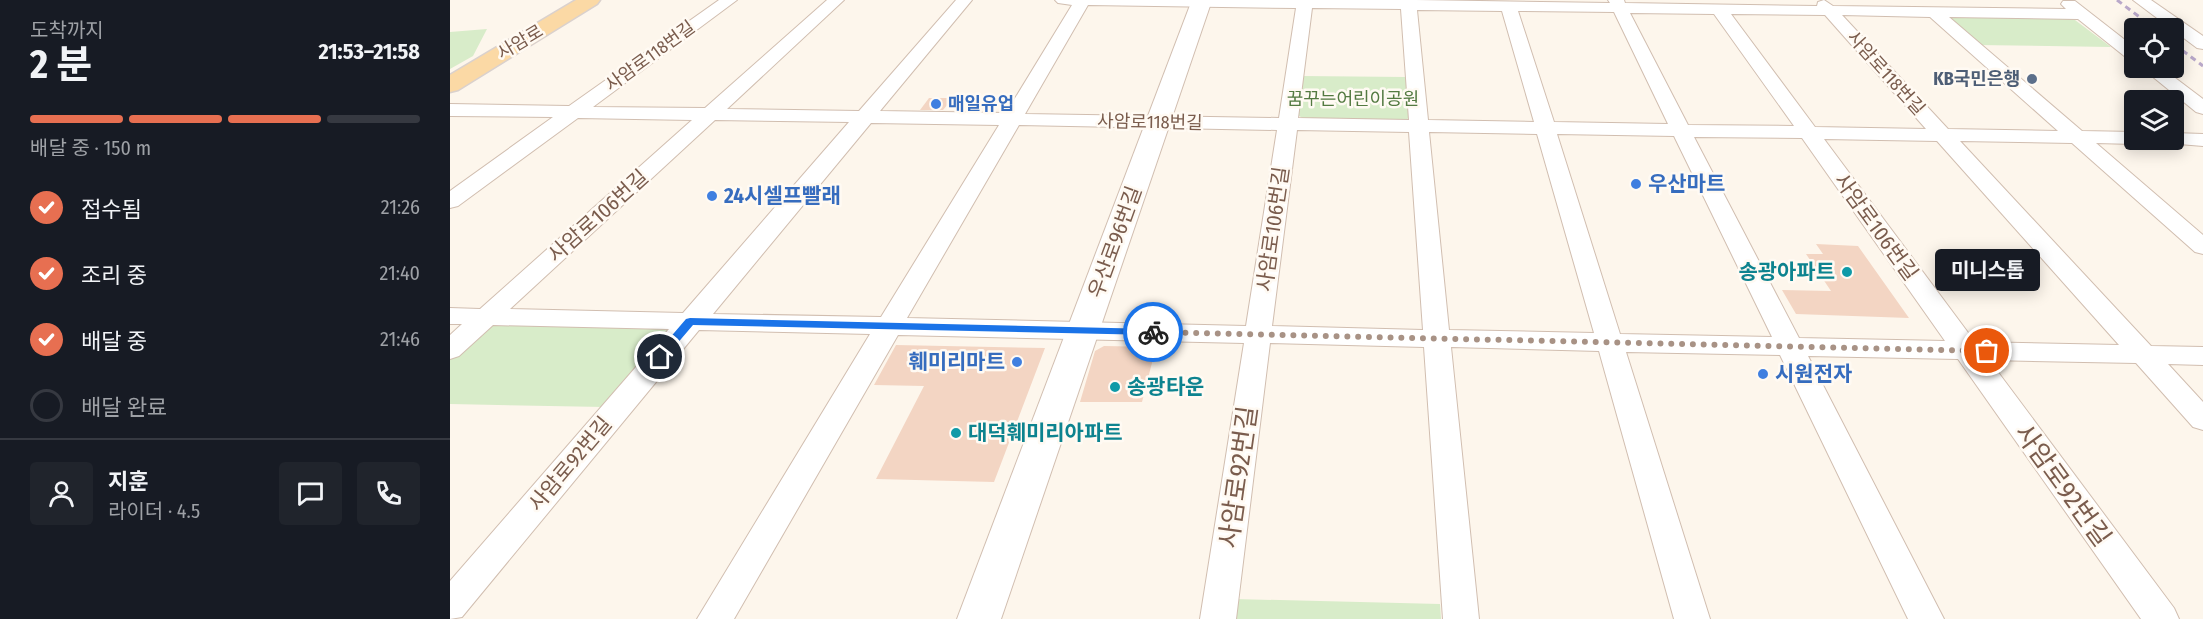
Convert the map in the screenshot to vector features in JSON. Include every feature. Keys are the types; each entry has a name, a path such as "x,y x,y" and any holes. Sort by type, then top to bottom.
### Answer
{"main road":[{"name":"사암로","path":"450,85 590,0"}],"street":[{"name":"사암로118번길","path":"572,113 729,0"},
{"path":"708,115 836,0"},
{"path":"690,321 964,0"},
{"path":"1063,0 1408,2 1509,6 1618,4 1719,9 1825,5 1934,12 2081,14"},
{"path":"715,619 1083,0"},
{"path":"2064,0 2124,47"},
{"path":"2141,0 2203,44"},
{"name":"우산로96번길","path":"979,619 1201,1"},
{"path":"1408,2 1461,619"},
{"path":"1288,124 1305,3"},
{"path":"1618,4 1926,619"},
{"name":"사암로118번길","path":"1825,5 1942,135"},
{"path":"1509,6 1692,619"},
{"path":"1719,9 1808,132"},
{"path":"1934,12 2203,247"},
{"path":"2164,78 2203,108"},
{"name":"사암로118번길","path":"450,111 2124,138"},
{"path":"450,201 572,113"},
{"name":"사암로106번길","path":"487,316 708,115"},
{"name":"사암로106번길","path":"1258,334 1288,124"},
{"name":"사암로106번길","path":"1808,132 1964,350"},
{"path":"1942,135 2203,420"},
{"path":"2184,139 2203,140"},
{"path":"450,316 2203,356"},
{"path":"450,350 487,316"},
{"name":"사암로92번길","path":"450,606 690,321"},
{"name":"사암로92번길","path":"1218,619 1258,334"},
{"name":"사암로92번길","path":"1964,350 2161,619"}],"green space":[{"path":"1950,15 2061,17 2075,20 2111,47 1977,45 1947,19"},
{"path":"487,29 473,56 450,69 450,32"},
{"name":"꿈꾸는어린이공원","path":"1302,76 1406,77 1409,118 1401,122 1305,120 1298,115"},
{"path":"490,323 673,327 604,407 450,404 450,360"},
{"path":"1234,599 1440,604 1441,619 1232,619"}],"building":[{"name":"매일유업","path":"929,98 953,98 943,110 920,110"},
{"name":"송광아파트","path":"1816,244 1858,246 1909,318 1796,314 1782,290 1831,291 1806,254 1823,254"},
{"name":"대덕훼미리아파트","path":"896,345 1045,348 994,482 876,479 924,386 874,385"},
{"name":"송광타운","path":"1104,346 1156,347 1142,402 1080,402 1095,351"}],"railway":[{"path":"2117,0 2141,18"},
{"path":"2184,52 2203,66"}],"way so far":[{"path":"1153,332 1987,351"}],"place":[{"name":"KB국민은행","path":"2032,79"},
{"name":"매일유업","path":"936,104"},
{"name":"우산마트","path":"1636,184"},
{"name":"24시셀프빨래","path":"712,196"},
{"name":"송광아파트","path":"1847,272"},
{"name":"미니스톱","path":"1987,351"},
{"name":"훼미리마트","path":"1017,362"},
{"name":"시원전자","path":"1763,374"},
{"name":"송광타운","path":"1115,387"},
{"name":"대덕훼미리아파트","path":"956,433"}],"route":[{"path":"660,357 690,321 1153,332"}]}
